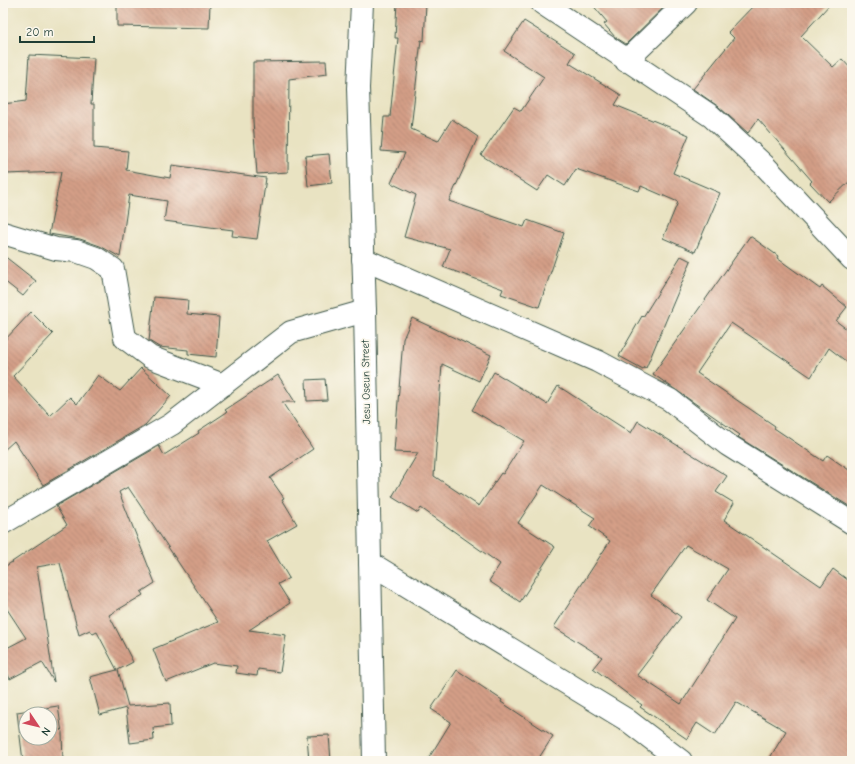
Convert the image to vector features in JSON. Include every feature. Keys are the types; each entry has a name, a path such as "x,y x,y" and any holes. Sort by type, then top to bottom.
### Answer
{"street":[{"name":"Jesu Oseun Street","path":"362,3 358,88 365,311 374,761"},
{"path":"542,3 626,61 711,116 764,165 852,260"},
{"path":"626,61 686,3"},
{"path":"3,233 56,249 76,251 96,258 113,269 125,338 150,358 222,385"},
{"path":"363,259 597,361 670,400 728,445 852,523"},
{"path":"3,523 172,424 291,332 365,311"},
{"path":"370,563 627,720 681,761"}],"building":[{"path":"117,3 210,3 209,28 117,26"},
{"path":"397,3 426,3 424,41 421,40 411,129 438,141 452,119 478,137 449,201 524,227 527,220 564,233 539,307 501,294 503,289 443,267 450,249 404,237 416,195 391,183 405,153 381,151 384,117 390,117 398,38 395,38"},
{"path":"591,3 668,3 626,44 615,37 604,24 607,22"},
{"path":"756,3 831,3 801,36 833,67 842,59 852,70 852,179 828,202 810,183 812,181 758,119 748,133 719,107 693,89 734,38 728,32"},
{"path":"524,21 575,53 569,63 621,95 615,105 689,135 673,173 720,193 695,252 663,238 678,202 641,186 639,191 576,169 565,186 548,175 537,191 481,155 514,107 521,111 544,77 504,51"},
{"path":"29,55 94,58 91,104 94,104 94,148 128,151 126,170 170,178 172,165 266,178 257,239 232,236 233,230 164,221 167,201 129,195 120,257 100,246 80,239 49,234 61,172 6,174 3,104 26,101"},
{"path":"326,61 327,74 289,79 288,172 257,174 253,121 253,62"},
{"path":"329,154 332,183 308,186 305,156"},
{"path":"750,236 778,256 777,258 820,289 822,286 847,307 836,321 852,333 852,366 829,348 811,377 731,323 697,373 775,426 774,428 823,461 827,455 852,472 852,508 738,437 740,435 653,374"},
{"path":"3,255 36,281 23,296 3,280"},
{"path":"681,256 691,261 646,368 644,367 643,369 619,356 642,316 643,317"},
{"path":"154,297 188,300 187,314 219,317 216,357 188,354 188,350 159,347 149,341"},
{"path":"31,312 53,334 13,376 50,416 70,397 77,404 98,375 120,391 141,368 171,396 145,425 43,485 14,441 3,451 3,342"},
{"path":"412,318 491,355 479,381 442,364 434,476 479,506 501,473 503,474 524,441 472,410 494,372 547,404 558,386 631,433 638,421 727,476 716,492 734,503 724,520 821,586 833,569 852,583 852,761 768,761 786,731 736,702 715,735 697,723 687,739 640,707 642,705 593,668 602,657 554,627 610,541 589,526 595,518 543,485 518,523 555,547 520,602 489,581 500,564 421,508 418,513 392,497 418,453 394,452 403,339","holes":["686,545 728,569 707,600 735,619 681,704 637,675 681,617 651,595"]},
{"path":"278,375 295,402 282,402 313,449 270,478 284,498 282,499 297,524 267,541 289,578 278,584 290,603 249,630 286,635 280,672 258,669 257,676 236,673 237,666 213,663 166,682 153,649 218,622 128,487 119,492 155,583 141,592 143,595 109,615 133,662 118,670 128,706 170,703 171,726 153,728 154,740 130,743 126,708 100,715 90,677 117,670 97,632 93,634 90,630 79,635 60,563 37,567 54,682 42,662 10,679 3,664 3,650 26,638 3,603 3,568 67,525 56,506 159,446 164,455 199,433 198,431 227,412 225,410"},
{"path":"325,379 327,400 307,401 306,380"},
{"path":"457,670 502,700 501,702 553,736 537,761 427,761 451,722 431,709"},
{"path":"58,706 62,733 63,761 23,761 21,746 58,746"},
{"path":"329,735 331,761 309,761 307,736"}]}
